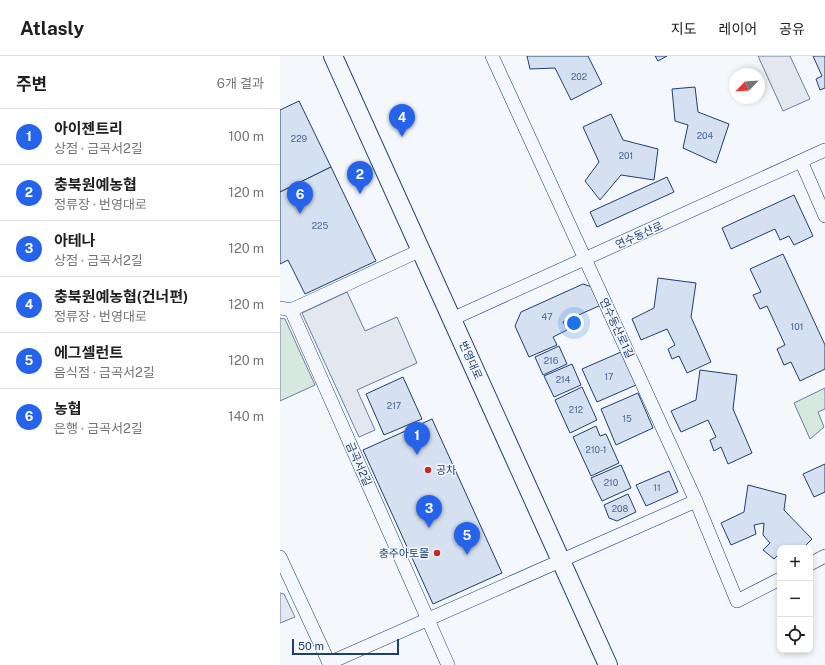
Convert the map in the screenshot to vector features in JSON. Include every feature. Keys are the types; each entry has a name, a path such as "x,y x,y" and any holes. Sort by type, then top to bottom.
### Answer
{"street":[{"name":"번영대로","path":"333,56 608,665"},
{"name":"연수동산로1길","path":"492,56 696,501 737,602 777,581"},
{"name":"연수동산로","path":"452,319 825,150"},
{"path":"801,162 825,216"},
{"name":"금곡서2길","path":"421,250 286,309 448,665"},
{"path":"280,557 284,578 329,664 427,619 696,501"},
{"path":"813,562 825,556"}],"shaded area":[{"path":"758,56 790,56 810,99 783,111 765,71 765,68 763,68"},
{"path":"347,292 365,331 397,317 417,363 357,390 375,430 359,437 302,313"},
{"path":"280,318 285,319 315,385 280,401"},
{"path":"825,388 825,409 818,412 824,427 810,439 794,403"},
{"path":"280,593 284,594 295,617 280,623"}],"building":[{"path":"527,56 588,56 602,84 571,100 555,68 530,69"},
{"path":"655,56 667,56 658,61"},
{"path":"813,56 825,56 825,88 820,90 816,79 822,76"},
{"path":"695,87 698,112 729,124 716,163 683,148 688,125 675,121 672,89"},
{"path":"299,101 331,167 280,192 280,110"},
{"path":"611,114 623,140 658,149 654,180 621,175 600,200 585,181 599,162 583,127"},
{"path":"331,167 376,261 305,294 288,260 280,264 280,192"},
{"path":"667,177 674,192 597,227 590,212"},
{"path":"794,195 813,236 794,245 789,236 780,240 775,229 731,249 722,228"},
{"path":"783,254 825,345 825,369 800,381 791,362 784,365 777,349 785,345 767,306 760,309 753,295 761,292 750,269"},
{"path":"658,278 696,283 691,317 711,362 687,373 679,356 672,359 668,349 675,345 667,329 641,340 632,319 654,308"},
{"path":"583,284 592,287 601,305 563,322 567,330 553,337 557,345 529,357 515,326 521,312"},
{"path":"559,346 567,364 543,375 535,357"},
{"path":"621,352 636,385 597,402 582,369"},
{"path":"572,364 581,385 554,397 544,376"},
{"path":"700,370 737,375 733,409 752,453 728,464 721,447 714,451 710,440 716,437 708,420 681,432 671,411 696,400"},
{"path":"403,377 422,419 384,435 366,394"},
{"path":"582,387 597,420 570,433 555,400"},
{"path":"638,393 653,428 616,445 601,409"},
{"path":"432,419 502,573 433,604 363,450"},
{"path":"596,426 600,436 606,434 619,463 591,476 573,437"},
{"path":"825,464 825,492 814,497 803,474"},
{"path":"621,465 631,488 602,501 591,478"},
{"path":"669,471 678,492 646,506 636,485"},
{"path":"748,485 786,495 784,510 812,539 806,545 777,545 777,556 774,559 763,550 770,543 763,535 764,523 754,525 756,534 731,545 721,523 744,512"},
{"path":"628,494 636,512 617,521 609,518 604,505"}],"place":[{"name":"충북원예농협(건너편)","path":"402,137"},
{"name":"충북원예농협","path":"360,194"},
{"name":"농협","path":"300,214"},
{"name":"아이젠트리","path":"417,455"},
{"name":"공차","path":"428,470"},
{"name":"아테나","path":"429,528"},
{"name":"충주아토몰","path":"437,553"},
{"name":"에그셀런트","path":"467,555"}]}
